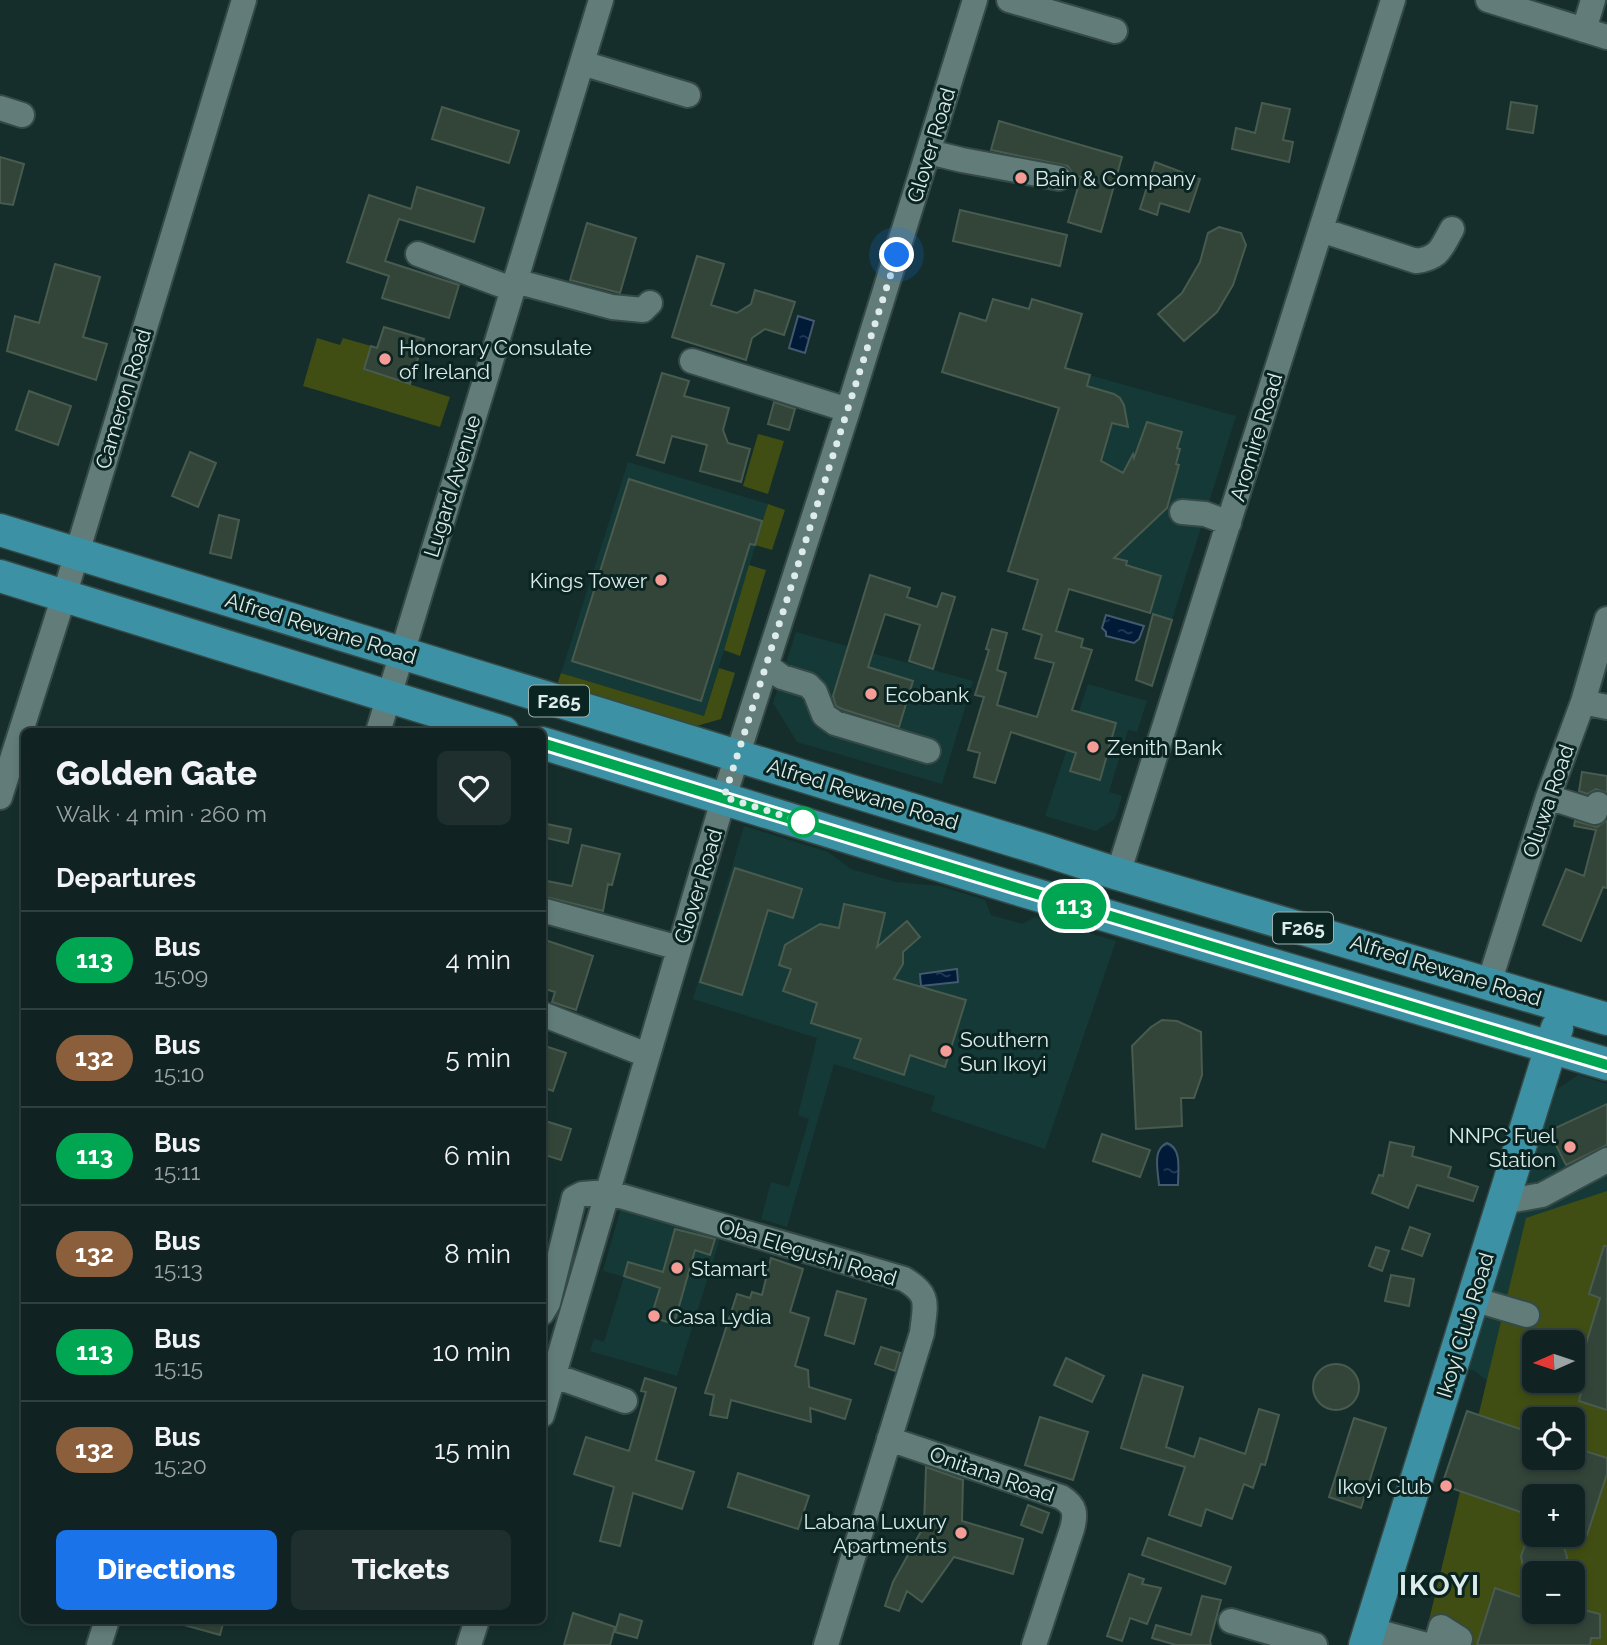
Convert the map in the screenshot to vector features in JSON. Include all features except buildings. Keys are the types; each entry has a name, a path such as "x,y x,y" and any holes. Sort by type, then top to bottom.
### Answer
{"main road":[{"name":"Alfred Rewane Road","path":"0,530 1118,874 1607,1019"},
{"name":"F265","path":"0,576 490,728"},
{"name":"Alfred Rewane Road","path":"546,744 1607,1065"},
{"path":"1017,888 1041,849"},
{"path":"1162,932 1182,892"},
{"name":"Ikoyi Club Road","path":"1367,1637 1563,1005"}],"street":[{"name":"Cameron Road","path":"22,728 244,0"},
{"name":"Lugard Avenue","path":"379,728 601,0"},
{"name":"Glover Road","path":"546,1403 724,797 975,0"},
{"path":"1009,0 1115,31"},
{"name":"Aromire Road","path":"1118,874 1393,0"},
{"path":"1488,0 1595,33 1593,0"},
{"path":"582,63 688,95"},
{"path":"929,152 1059,178"},
{"path":"1321,230 1416,261 1430,259 1439,252 1452,229"},
{"path":"418,254 514,285 612,307 643,310 650,303"},
{"path":"692,361 848,410"},
{"path":"1182,512 1205,514 1229,523"},
{"name":"Oluwa Road","path":"1489,983 1548,797 1595,704 1607,619"},
{"path":"767,666 782,677 808,685 815,692 824,715 835,723 928,751"},
{"name":"Cameron Road","path":"0,797 21,731"},
{"path":"1548,797 1600,813"},
{"path":"546,911 679,948"},
{"path":"546,1016 647,1055"},
{"path":"1503,1202 1542,1195 1607,1160"},
{"name":"Oba Elegushi Road","path":"546,1306 574,1198 582,1194 607,1192 904,1279 919,1289 925,1305 922,1333 826,1645"},
{"path":"1474,1299 1527,1315"},
{"path":"555,1376 625,1401"},
{"name":"Onitana Road","path":"890,1439 1062,1497 1071,1503 1076,1514 1034,1645"},
{"path":"1231,1621 1315,1645"},
{"path":"99,1645 106,1624"},
{"path":"469,1645 476,1624"},
{"path":"1367,1637 1444,1640"}],"shaded area":[{"path":"1071,370 1236,416 1172,620 1008,571"},
{"name":"Kings Tower","path":"628,462 768,504 704,716 561,673"},
{"path":"796,632 973,681 942,784 797,742 773,703"},
{"path":"1088,684 1147,701 1137,732 1128,730 1109,792 1122,796 1115,819 1096,831 1045,816"},
{"name":"Southern Sun Ikoyi","path":"744,826 828,852 851,869 896,882 940,886 985,900 991,915 1022,924 1035,917 1116,941 1045,1149 931,1111 935,1096 834,1064 787,1227 761,1219 771,1182 789,1187 809,1119 798,1115 817,1038 693,999"},
{"path":"1578,1075 1607,1084 1607,1435 1585,1425 1585,1407 1522,1408 1475,1371 1465,1368 1550,1094"},
{"path":"621,1208 710,1233 720,1239 677,1376 590,1351 594,1339 604,1342 624,1277 603,1271"}],"green space":[{"path":"317,338 340,345 343,338 371,346 364,370 450,397 440,427 303,386"},
{"path":"758,434 784,441 768,494 743,486"},
{"path":"768,504 785,510 772,550 755,545"},
{"path":"749,565 766,570 740,656 724,650"},
{"path":"719,668 735,673 721,719 693,727 557,685 561,673 704,716"},
{"name":"Ikoyi Club","path":"1607,1191 1607,1645 1423,1645 1526,1218"}],"water":[{"path":"798,316 814,321 805,353 789,348"},
{"path":"1106,615 1144,626 1139,639 1134,643 1106,636 1102,628"},
{"path":"957,969 958,982 921,986 920,974"},
{"path":"1167,1143 1177,1155 1178,1185 1159,1185 1158,1155 1162,1146"}],"bus line":[{"name":"113","path":"546,744 1607,1065"}],"place":[{"name":"Bain & Company","path":"1021,178"},
{"name":"Honorary Consulate of Ireland","path":"385,359"},
{"name":"Kings Tower","path":"661,580"},
{"name":"Ecobank","path":"871,694"},
{"name":"Zenith Bank","path":"1093,747"},
{"name":"Southern Sun Ikoyi","path":"946,1051"},
{"name":"NNPC Fuel Station","path":"1570,1147"},
{"name":"Stamart","path":"677,1268"},
{"name":"Casa Lydia","path":"654,1316"},
{"name":"Ikoyi Club","path":"1446,1486"},
{"name":"Labana Luxury Apartments","path":"961,1533"}],"district":[{"name":"IKOYI","path":"1440,1585"}],"route":[{"path":"803,822 724,797 897,255"}]}
